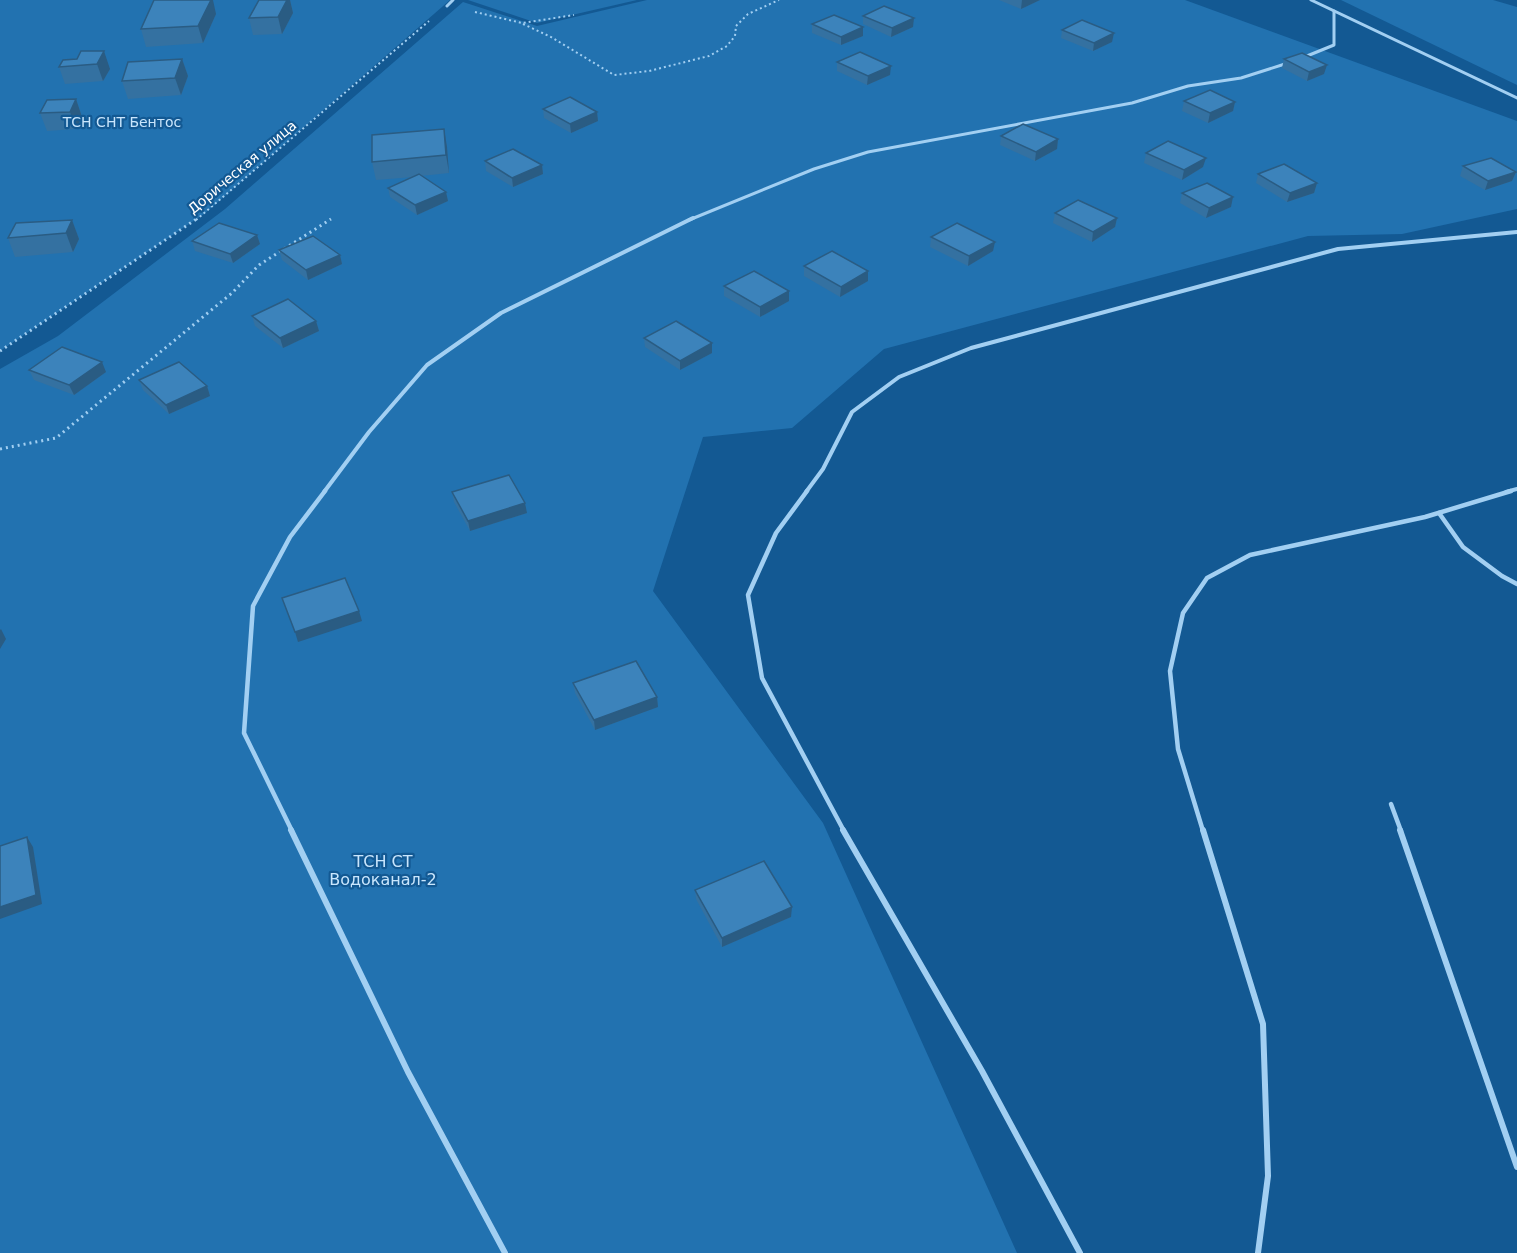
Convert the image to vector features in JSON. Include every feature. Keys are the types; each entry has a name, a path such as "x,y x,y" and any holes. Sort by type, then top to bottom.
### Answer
{"lane":[{"path":"447,6 453,0"},
{"path":"1311,0 1517,98"},
{"path":"506,1253 408,1072 244,733 253,606 290,537 369,432 427,365 501,313 585,270 746,196 814,169 868,152 1132,103 1188,86 1240,78 1295,60 1334,45 1334,11"},
{"path":"1080,1253 982,1071 836,818 762,678 748,595 776,533 823,469 852,412 899,377 970,348 1338,249 1517,232"},
{"path":"1258,1253 1268,1176 1263,1023 1178,748 1170,671 1183,613 1207,578 1250,555 1327,540 1439,513 1517,489"},
{"path":"1439,513 1463,547 1502,576 1517,584"},
{"path":"1391,804 1517,1167"}],"path":[{"path":"447,6 522,23 551,37 614,75 649,71 709,56 727,46 735,36 736,26 748,14 779,0"},
{"name":"Дорическая улица","path":"0,351 204,214 447,6"},
{"path":"522,23 574,15"},
{"path":"0,449 56,438 232,292 259,265 331,219"}],"green space":[{"name":"ТСН СНТ Бентос","path":"0,0 450,0 204,214 0,351"},
{"path":"468,0 637,0 537,23"},
{"name":"ТСН СТ Водоканал-2","path":"647,0 1185,0 1517,121 1517,209 1402,234 1308,236 884,349 792,428 703,437 653,591 823,823 1017,1253 0,1253 0,369 58,336 225,209 463,2 537,26"},
{"path":"1341,0 1493,0 1517,7 1517,85"}],"building":[{"path":"154,0 211,0 198,26 141,29"},
{"path":"259,0 287,0 278,17 249,18"},
{"path":"884,6 914,18 892,28 863,16"},
{"path":"834,15 863,27 841,37 812,24"},
{"path":"1082,20 1114,33 1094,43 1062,30"},
{"path":"81,51 104,51 97,64 59,67 63,60 77,59"},
{"path":"860,52 891,66 868,76 837,62"},
{"path":"1302,53 1327,65 1309,72 1284,59"},
{"path":"182,59 175,78 122,81 128,62"},
{"path":"1210,90 1235,102 1210,113 1184,101"},
{"path":"570,97 597,112 570,124 543,109"},
{"path":"76,99 70,112 40,113 47,100"},
{"path":"1023,124 1058,139 1036,152 1001,136"},
{"path":"444,129 446,155 372,162 372,135"},
{"path":"1168,141 1206,158 1184,170 1146,153"},
{"path":"513,149 542,165 512,178 485,161"},
{"path":"1491,158 1516,172 1488,181 1463,166"},
{"path":"1284,164 1317,183 1290,193 1258,174"},
{"path":"419,174 446,192 415,205 388,188"},
{"path":"1207,183 1233,197 1209,208 1182,193"},
{"path":"1078,200 1117,218 1093,232 1055,213"},
{"path":"72,220 66,233 8,238 16,223"},
{"path":"219,223 257,235 230,254 192,241"},
{"path":"957,223 995,242 969,256 931,237"},
{"path":"313,236 340,255 306,270 279,250"},
{"path":"832,251 868,271 841,287 804,266"},
{"path":"754,271 789,291 760,307 724,286"},
{"path":"288,299 316,321 280,338 252,316"},
{"path":"676,321 712,343 680,361 644,338"},
{"path":"62,347 102,362 69,385 29,370"},
{"path":"179,362 207,386 166,405 139,380"},
{"path":"509,475 525,503 468,521 452,492"},
{"path":"345,578 359,611 295,632 282,598"},
{"path":"636,661 657,697 594,720 573,683"},
{"path":"27,837 36,895 0,907 0,846"},
{"path":"764,861 792,907 722,938 695,890"}]}
